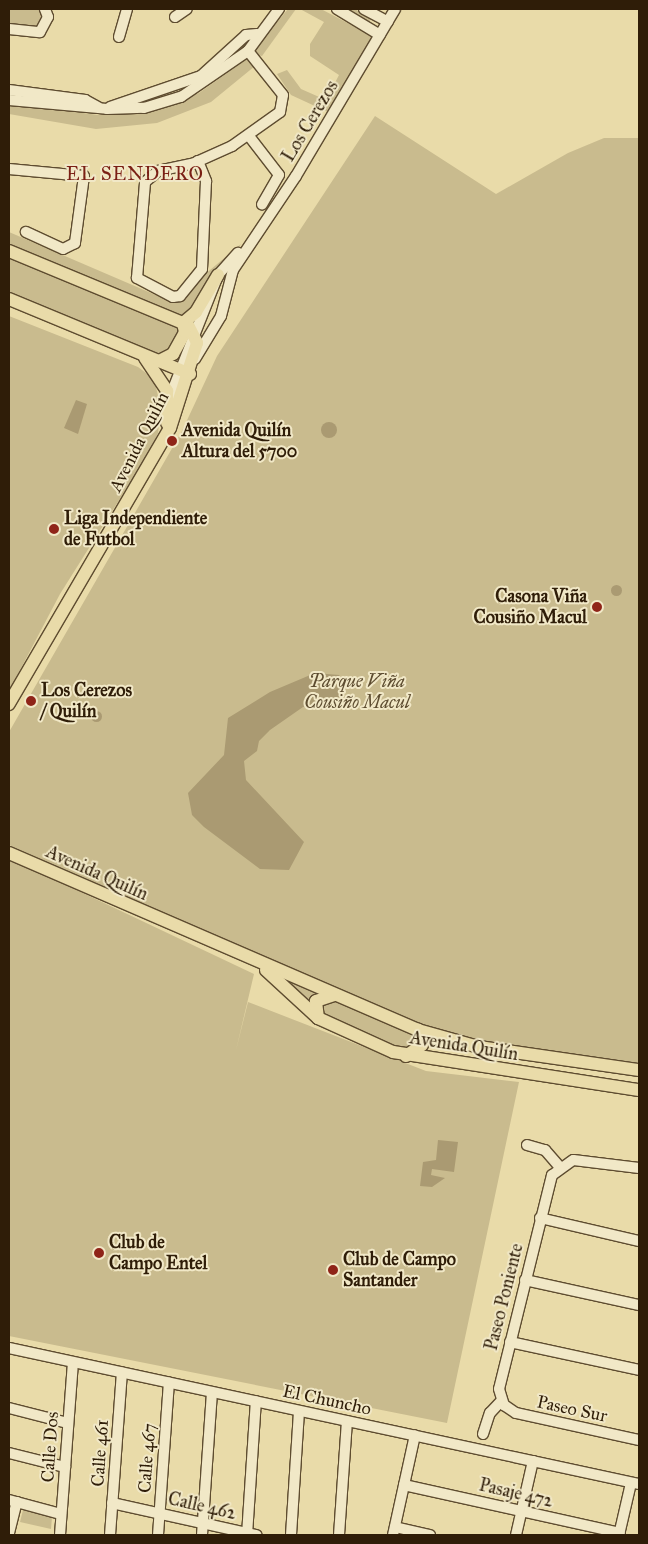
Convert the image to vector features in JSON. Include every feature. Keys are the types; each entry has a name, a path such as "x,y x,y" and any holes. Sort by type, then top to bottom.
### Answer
{"main road":[{"path":"9,251 183,323 194,332"},
{"path":"183,323 196,312 218,275"},
{"path":"9,299 190,374"},
{"path":"160,361 173,354 185,332 183,323"},
{"name":"Avenida Quilín","path":"9,704 166,434 195,359 194,332"},
{"path":"135,351 160,375 169,399 166,434"},
{"name":"Avenida Quilín","path":"9,853 252,961 418,1030 480,1047 639,1070"},
{"name":"Avenida Quilín","path":"252,961 318,1018 406,1056 639,1090"},
{"path":"318,1018 316,1001 334,995"},
{"path":"406,1056 422,1045 418,1030"}],"street":[{"path":"119,37 127,9"},
{"path":"175,17 187,9"},
{"path":"9,100 103,109 144,108 181,97 248,52 257,34 272,13 279,9"},
{"path":"337,9 380,35"},
{"path":"364,9 388,22"},
{"name":"Los Cerezos","path":"195,359 221,316 230,275 247,246 296,176 395,9"},
{"path":"9,30 40,32 49,10"},
{"path":"9,90 85,100 103,109 201,76 246,36 257,34"},
{"path":"198,161 206,181 202,269 180,296 173,297 137,278 145,182 158,171 198,161 249,136 280,112 284,103 278,86 248,52"},
{"path":"249,136 279,175 262,204"},
{"path":"9,169 84,176 75,243 63,248 26,232"},
{"name":"Los Cerezos","path":"169,399 178,368 194,332 209,306 218,275 247,246"},
{"path":"527,1145 545,1150 559,1166 578,1160 639,1168"},
{"name":"Paseo Poniente","path":"501,1401 499,1385 549,1180 559,1166"},
{"path":"540,1218 639,1241"},
{"path":"525,1280 639,1305"},
{"path":"510,1342 639,1370"},
{"name":"El Chuncho","path":"9,1348 533,1460 635,1484"},
{"name":"Calle Dos","path":"60,1535 72,1362"},
{"name":"Calle 461","path":"110,1535 122,1372"},
{"name":"Calle 467","path":"158,1535 169,1382"},
{"path":"202,1535 212,1392"},
{"path":"250,1535 256,1401"},
{"path":"483,1434 490,1413 501,1401"},
{"name":"Paseo Sur","path":"501,1401 516,1413 639,1440"},
{"path":"9,1408 68,1423"},
{"path":"292,1535 299,1410"},
{"path":"339,1535 346,1421"},
{"path":"415,1435 394,1531 430,1535"},
{"path":"9,1452 65,1467"},
{"path":"516,1535 533,1460"},
{"path":"619,1534 635,1484"},
{"name":"Pasaje 472","path":"404,1485 619,1534"},
{"path":"9,1533 13,1501 61,1514"},
{"name":"Calle 462","path":"112,1503 250,1535"}],"green space":[{"path":"9,9 38,9 45,15 40,28 9,26"},
{"path":"288,9 296,9 262,56 257,55 255,48"},
{"path":"300,9 321,9 376,38 330,113 291,95 277,74 287,70 301,89 326,100 339,75 310,56 310,44 324,22"},
{"path":"346,9 355,9 371,19 368,23"},
{"path":"247,59 255,66 211,102 157,123 96,129 9,114 9,103 98,115 154,110 199,93"},
{"name":"Parque Viña Cousiño Macul","path":"375,116 496,194 568,153 604,138 639,138 639,1063 464,1039 432,1030 9,845 9,732 182,431 217,356"},
{"path":"9,232 172,302 241,244 192,320 9,245"},
{"path":"9,258 179,326 182,330 165,359 9,294"},
{"name":"Liga Independiente de Futbol","path":"9,316 138,367 154,379 161,408 158,433 150,451 60,594 9,691"},
{"path":"9,858 254,974 236,1050 248,1002 426,1071 519,1082 447,1423 9,1336"},
{"path":"287,981 318,994 311,1006"},
{"path":"331,998 412,1031 414,1047 400,1049 321,1013 319,1005"},
{"path":"23,1510 52,1517 51,1529 20,1522"}],"shaded area":[{"path":"76,400 87,404 78,434 64,428"},
{"path":"329,422 335,424 337,430 335,436 329,438 323,436 321,430 323,424"},
{"path":"616,584 622,590 616,596 610,590"},
{"path":"315,673 339,675 346,684 341,697 303,707 270,730 259,741 257,751 244,761 246,780 304,842 289,870 260,869 204,827 192,815 188,793 224,755 228,718 270,692"},
{"path":"96,710 102,716 96,722 90,716"},
{"path":"438,1140 458,1142 454,1172 432,1169 431,1175 445,1178 432,1187 420,1186 423,1162 436,1160"}],"place":[{"name":"Avenida Quilín Altura del 5700","path":"172,441"},
{"name":"Liga Independiente de Futbol","path":"54,529"},
{"name":"Casona Viña Cousiño Macul","path":"597,607"},
{"name":"Los Cerezos / Quilín","path":"31,701"},
{"name":"Club de Campo Entel","path":"99,1253"},
{"name":"Club de Campo Santander","path":"333,1270"}],"district":[{"name":"EL SENDERO","path":"135,174"}]}
